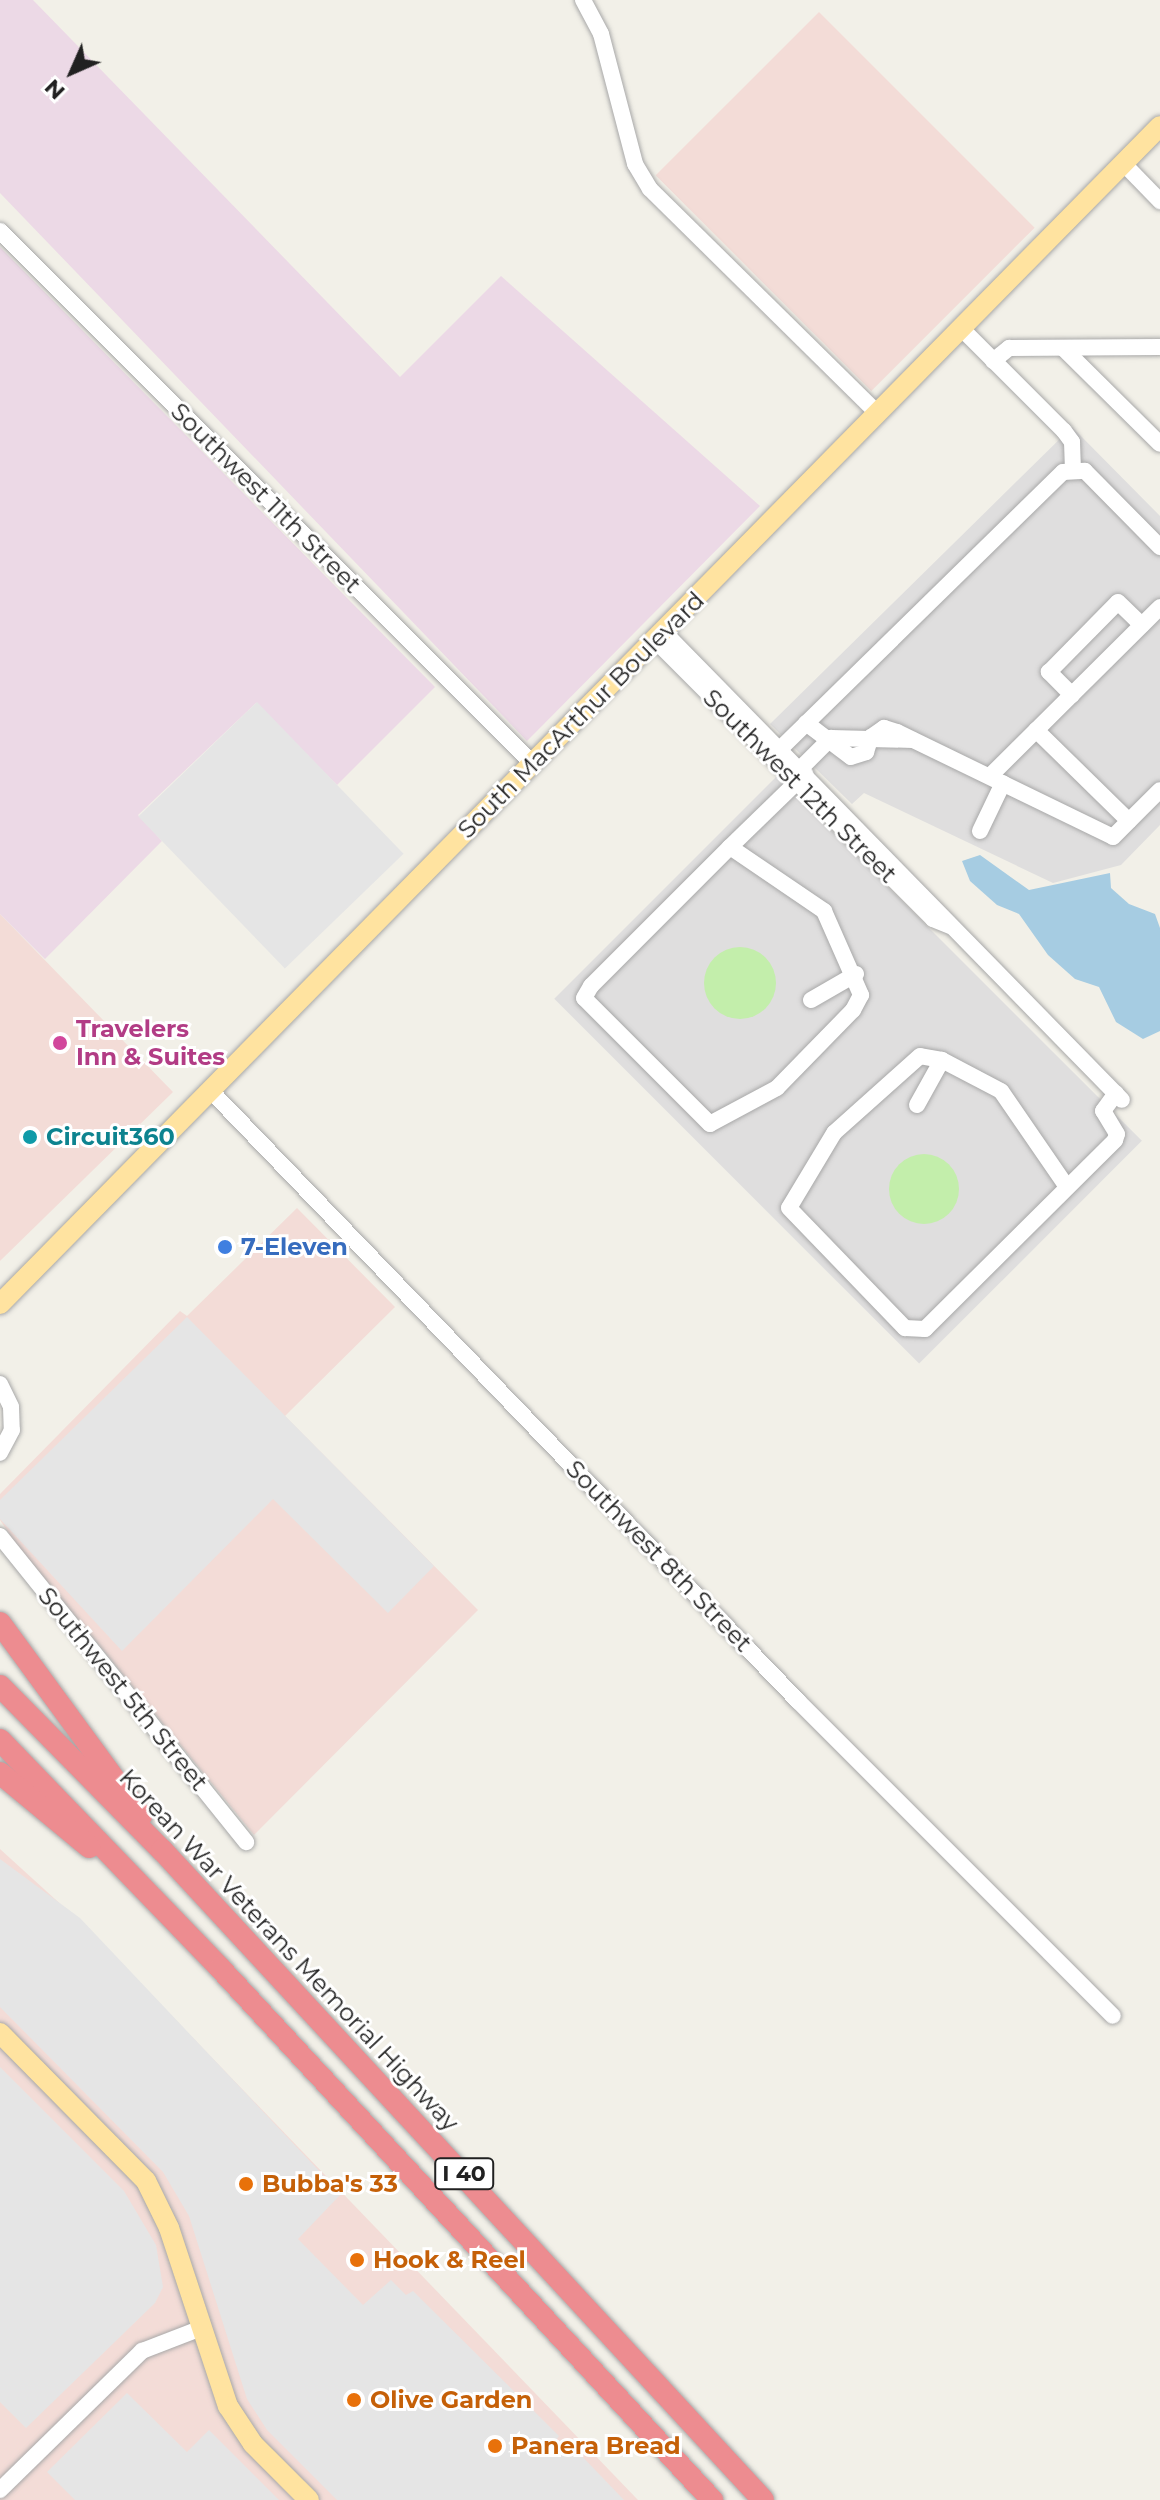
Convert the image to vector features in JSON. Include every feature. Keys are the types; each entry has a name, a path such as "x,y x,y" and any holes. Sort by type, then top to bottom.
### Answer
{"highway":[{"path":"0,1623 113,1771 162,1850"},
{"name":"Korean War Veterans Memorial Highway","path":"0,1686 162,1850 763,2500"},
{"name":"I 40","path":"0,1740 142,1886 712,2500"},
{"path":"0,1773 142,1886"}],"main road":[{"name":"South MacArthur Boulevard","path":"0,1304 1160,126"},
{"path":"0,2033 146,2181 169,2228 199,2329 239,2426 309,2500"}],"street":[{"path":"583,0 601,34 635,164 650,189 878,414"},
{"path":"1124,164 1160,201"},
{"name":"Southwest 11th Street","path":"0,231 533,764"},
{"path":"962,329 1064,431 1068,470"},
{"path":"993,361 1009,348 1160,347"},
{"path":"1063,348 1160,444"},
{"path":"780,749 889,642 896,625 920,612 1068,470 1085,471 1160,547"},
{"path":"1072,695 1049,672 1118,602 1142,625"},
{"path":"980,831 996,779 1036,730 1160,607"},
{"name":"Southwest 12th Street","path":"659,636 780,749 798,775"},
{"name":"Southwest 12th Street","path":"659,636 798,775 933,919 950,926 1120,1097 1103,1111 1117,1134 1115,1140 1067,1187"},
{"path":"806,723 826,743"},
{"path":"1036,730 1129,821"},
{"path":"730,847 824,911 856,974 859,1003 777,1088 717,1123 702,1121 584,998 826,743 871,737 882,743 915,739 1113,837 1160,790"},
{"path":"811,1000 856,974"},
{"path":"912,1059 942,1060 1001,1091 1067,1187 925,1329 905,1328 789,1208 834,1133 912,1059"},
{"path":"917,1105 942,1060"},
{"name":"Southwest 8th Street","path":"211,1091 798,1701 1113,2016"},
{"path":"0,1384 11,1407 12,1430 0,1453"},
{"name":"Southwest 5th Street","path":"0,1536 246,1842"},
{"path":"0,2490 142,2351 199,2329"}],"shaded area":[{"path":"0,0 33,0 400,377 501,276 760,506 527,741 0,193"},
{"path":"819,12 1035,228 871,391 656,175"},
{"path":"0,247 435,687 337,785 256,703 138,815 162,841 45,959 0,914"},
{"path":"1072,427 1160,516 1160,825 1121,865 1053,883 864,793 852,804 770,724"},
{"path":"257,702 404,854 285,968 138,817"},
{"path":"777,776 1142,1141 919,1364 554,999"},
{"path":"0,914 173,1092 0,1261"},
{"path":"297,1208 395,1307 285,1416 478,1610 254,1835 14,1541 0,1520 0,1494 180,1311 187,1316"},
{"path":"187,1317 434,1566 388,1613 273,1499 122,1651 0,1519 0,1500"},
{"path":"0,1849 89,1930 638,2500 0,2500"},
{"path":"0,1859 80,1918 341,2194 298,2239 363,2305 391,2280 406,2295 413,2291 559,2436 554,2443 567,2454 574,2448 624,2500 337,2500 267,2430 247,2399 189,2216 163,2172 0,2007"},
{"path":"0,2067 124,2191 156,2245 163,2287 155,2303 26,2428 0,2402"},
{"path":"127,2393 187,2452 209,2430 279,2500 75,2500 47,2472"}],"green space":[{"path":"740,947 760,953 770,963 776,983 770,1003 760,1013 740,1019 720,1013 710,1003 704,983 710,963 720,953"},
{"path":"917,1154 931,1154 944,1159 954,1169 959,1189 954,1209 944,1219 931,1224 917,1224 904,1219 894,1209 889,1196 889,1182 894,1169 904,1159"}],"water":[{"path":"980,855 1029,890 1110,873 1111,888 1129,904 1155,914 1160,928 1160,1031 1143,1039 1116,1022 1099,987 1075,979 1048,955 1019,914 997,905 970,881 962,861"}],"place":[{"name":"Travelers Inn & Suites","path":"60,1043"},
{"name":"Circuit360","path":"30,1137"},
{"name":"7-Eleven","path":"225,1247"},
{"name":"Bubba's 33","path":"246,2184"},
{"name":"Hook & Reel","path":"357,2260"},
{"name":"Olive Garden","path":"354,2400"},
{"name":"Panera Bread","path":"495,2446"}]}
